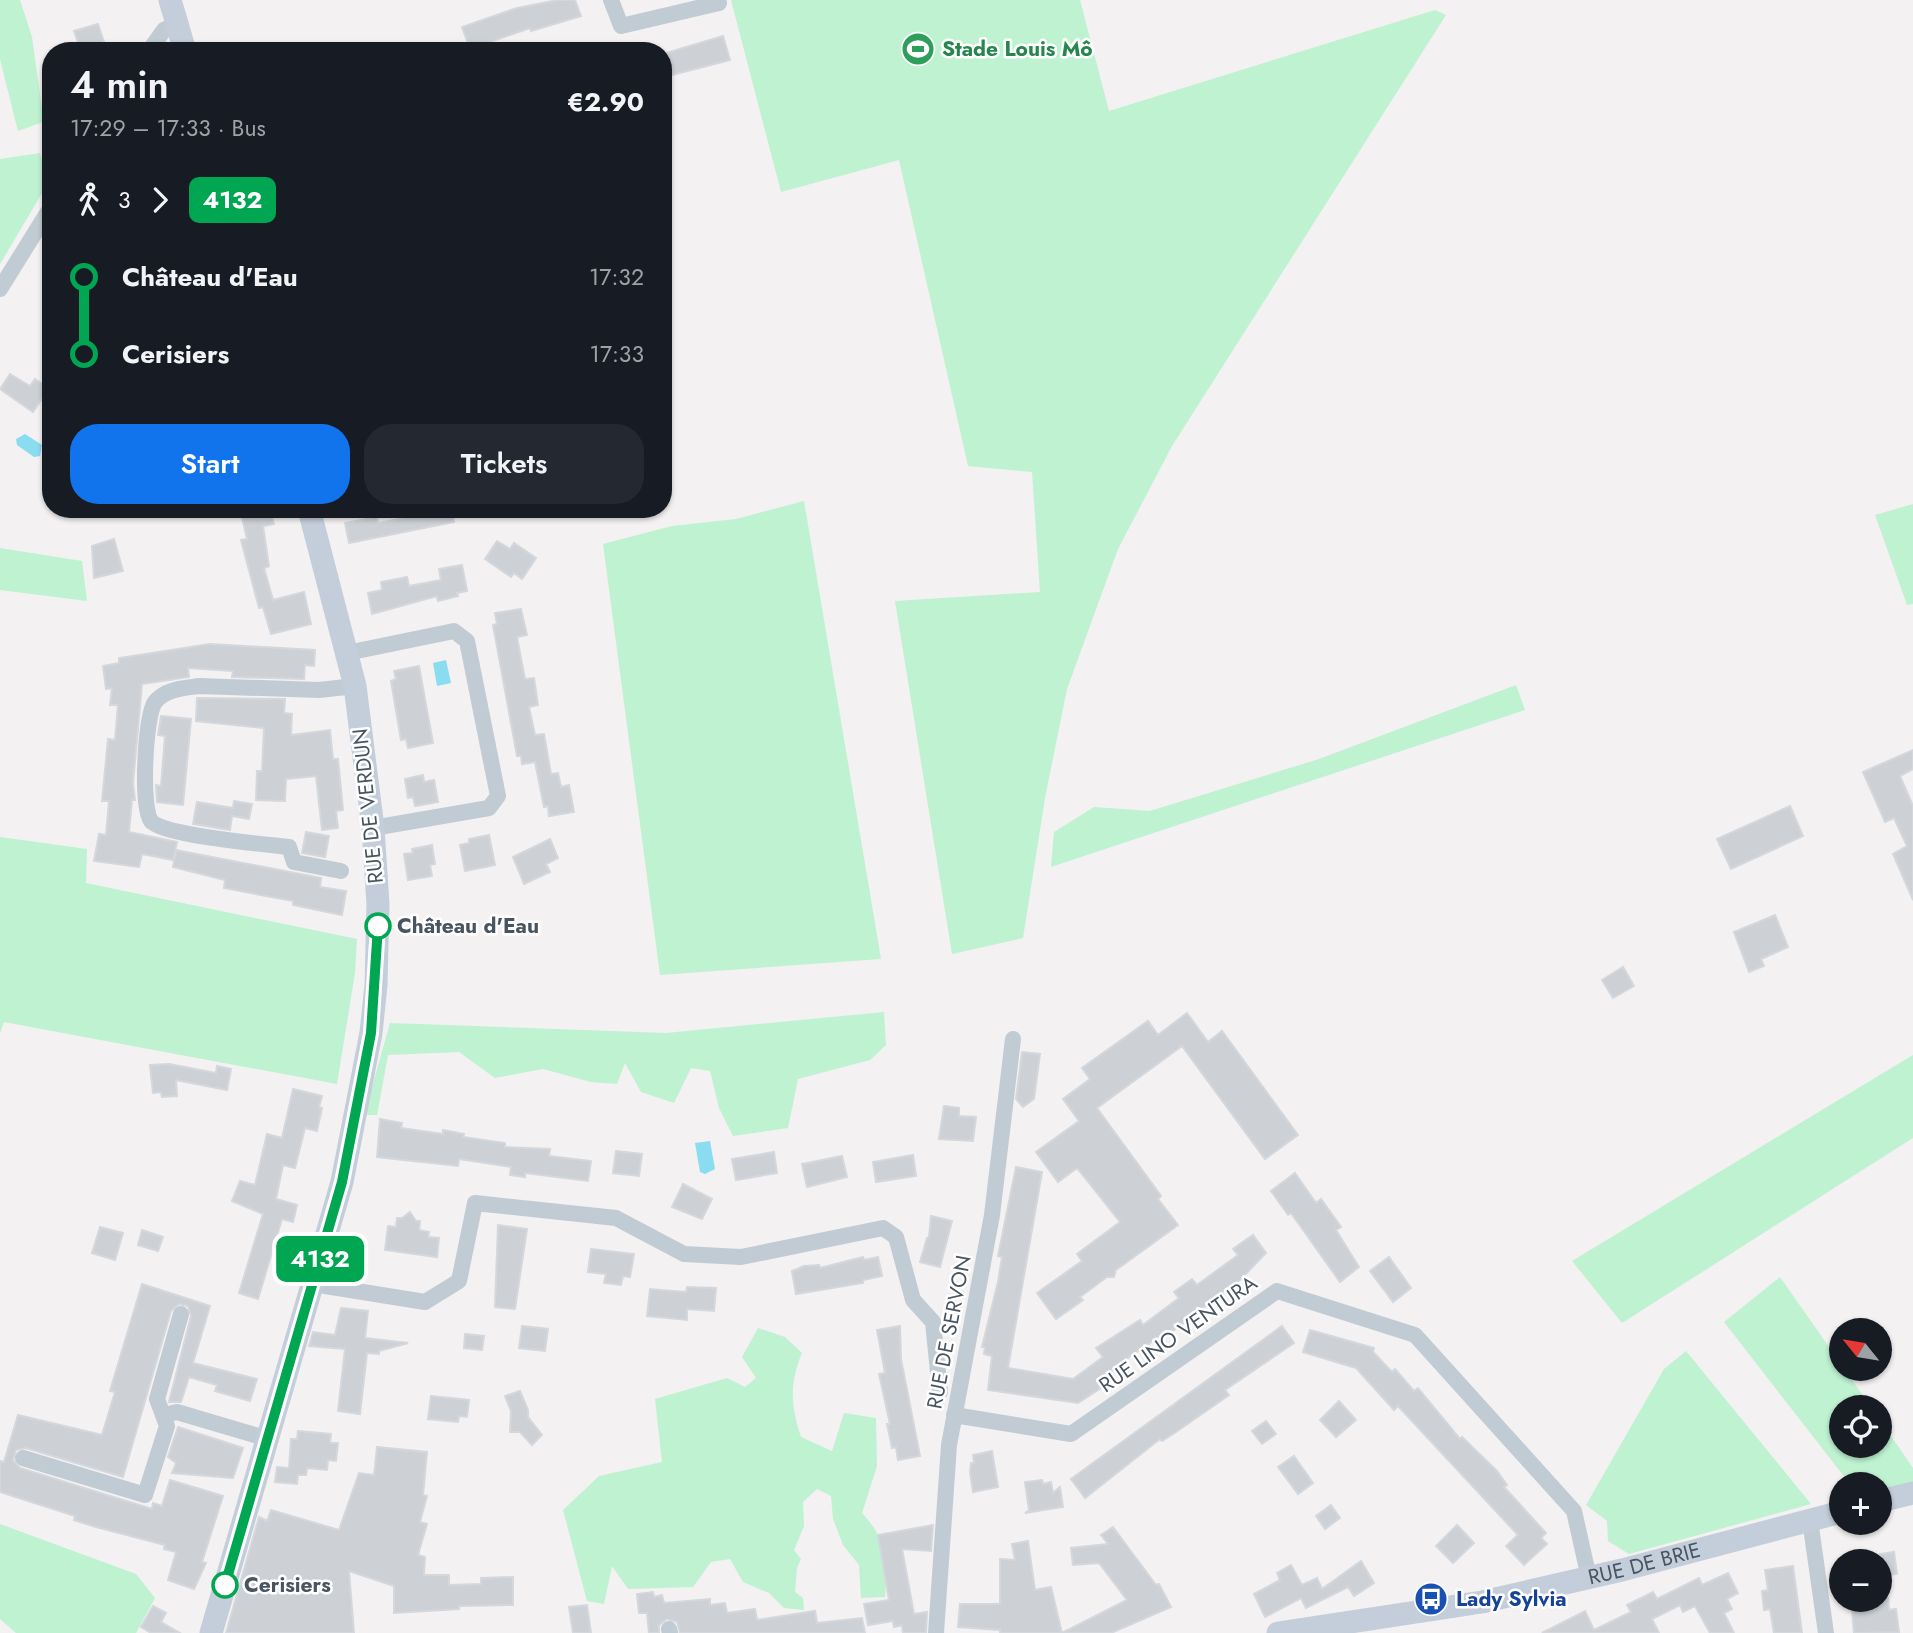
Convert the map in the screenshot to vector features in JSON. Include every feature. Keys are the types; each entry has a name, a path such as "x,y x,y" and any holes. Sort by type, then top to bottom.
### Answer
{"street":[{"path":"170,0 182,42"},
{"path":"611,0 621,26 719,2 718,0"},
{"path":"155,42 164,30 176,24"},
{"path":"0,289 42,221"},
{"name":"RUE DE VERDUN","path":"211,1633 342,1182 371,1033 378,947 373,828 355,686 311,518"},
{"path":"348,653 454,631 467,641 499,796 489,808 373,828"},
{"path":"341,871 295,862 289,847 184,833 154,825 145,813 149,729 153,705 161,696 180,689 200,686 319,690 355,686"},
{"name":"RUE DE SERVON","path":"936,1633 949,1445 992,1216 1013,1039"},
{"path":"313,1284 425,1302 458,1281 475,1203 616,1218 684,1254 741,1257 883,1228 896,1237 913,1300 933,1322 940,1392"},
{"name":"RUE LINO VENTURA","path":"954,1415 1071,1434 1277,1291 1415,1335 1574,1511 1589,1578"},
{"path":"23,1458 145,1495 167,1426 157,1399 181,1314"},
{"path":"164,1415 177,1412 268,1439"},
{"path":"1892,1499 1913,1493"},
{"name":"RUE DE BRIE","path":"1278,1633 1447,1608 1589,1578 1829,1514"},
{"path":"1810,1520 1826,1633"}],"green space":[{"path":"0,0 20,0 32,37 42,122 18,131 0,59"},
{"path":"731,0 1080,0 1109,111 1435,10 1446,15 1172,446 1118,549 1067,689 1045,798 1023,938 952,954 895,601 1040,592 1032,472 968,466 899,160 781,192"},
{"path":"40,153 42,193 0,264 0,159"},
{"path":"804,501 881,959 660,975 603,544 672,526 736,519"},
{"path":"1913,504 1913,604 1907,605 1875,515"},
{"path":"0,548 82,561 87,601 0,590"},
{"path":"1516,685 1525,710 1051,867 1054,832 1094,807 1150,811 1319,759"},
{"path":"0,837 87,849 86,883 357,939 355,973 337,1084 4,1022 0,1033"},
{"path":"884,1012 886,1045 870,1060 798,1079 788,1128 733,1136 719,1108 710,1071 691,1068 674,1103 641,1092 625,1063 617,1084 591,1082 543,1069 495,1078 459,1052 388,1055 377,1115 364,1115 390,1023 666,1033"},
{"path":"1913,1055 1913,1138 1622,1323 1572,1261"},
{"path":"1780,1277 1829,1347 1829,1381 1853,1381 1863,1395 1829,1395 1829,1457 1724,1322"},
{"path":"758,1328 785,1337 802,1353 793,1385 795,1415 801,1437 832,1451 844,1413 876,1418 877,1466 862,1513 877,1533 884,1552 885,1597 861,1598 859,1565 843,1545 833,1519 831,1496 817,1489 803,1502 804,1526 794,1550 801,1559 797,1568 795,1592 803,1598 804,1610 784,1608 769,1593 743,1582 730,1559 711,1562 693,1587 628,1589 612,1566 604,1604 587,1601 563,1510 599,1476 662,1462 655,1399 727,1378 745,1387 756,1378 742,1357"},
{"path":"1686,1351 1811,1504 1629,1554 1608,1541 1607,1521 1586,1505 1664,1369"},
{"path":"1892,1437 1913,1468 1913,1482 1892,1488 1892,1472 1841,1472 1830,1458 1892,1458"},
{"path":"0,1524 136,1574 155,1598 136,1633 16,1633 0,1619"}],"water":[{"path":"25,434 42,445 40,456 34,457 17,445 16,439"},
{"path":"446,660 451,683 437,686 433,663"},
{"path":"710,1141 715,1169 705,1174 700,1172 695,1143"}],"building":[{"path":"558,0 575,0 581,16 531,31 530,28 490,42 467,42 462,27 517,8"},
{"path":"98,24 104,42 78,42 74,31"},
{"path":"723,36 730,60 672,75 672,51"},
{"path":"10,374 30,386 35,379 42,384 42,398 33,412 0,389"},
{"path":"242,518 272,518 274,524 263,526 269,566 264,568 273,600 304,592 311,624 271,634 263,607 259,608 241,540 247,539"},
{"path":"377,518 378,523 406,518 453,518 454,522 349,543 345,523"},
{"path":"114,539 123,571 94,578 92,546"},
{"path":"497,541 510,549 514,543 536,558 522,579 514,573 511,577 485,559"},
{"path":"462,565 467,591 457,593 458,596 438,601 437,596 372,614 368,593 382,590 381,582 407,577 409,586 441,580 439,569"},
{"path":"521,609 527,635 517,637 525,679 534,678 538,705 529,707 535,735 544,734 551,774 558,773 561,787 569,785 574,812 549,816 548,806 544,807 535,762 522,764 521,756 517,756 493,625 497,624 495,613"},
{"path":"210,644 315,650 314,666 305,665 304,679 232,677 233,671 188,668 189,677 142,684 133,783 135,800 132,800 129,832 177,842 173,860 142,854 139,867 94,861 99,834 106,835 109,801 102,801 108,739 115,740 118,705 110,705 112,688 106,689 103,666 119,663 119,658"},
{"path":"419,666 433,743 408,748 406,739 401,740 391,681 396,679 394,671"},
{"path":"197,698 285,699 284,713 292,714 291,735 330,730 333,759 338,759 343,810 336,811 338,828 322,830 316,776 286,779 285,801 256,800 257,771 262,771 264,728 196,721"},
{"path":"161,716 191,719 183,805 157,802 156,785 161,786 165,736 158,735"},
{"path":"1913,750 1913,769 1900,776 1913,806 1913,900 1893,854 1907,846 1894,818 1885,822 1863,772"},
{"path":"423,775 424,782 434,780 438,802 415,806 413,797 408,798 405,779"},
{"path":"234,801 252,804 249,819 232,816 230,830 193,824 197,802 233,808"},
{"path":"1790,806 1803,836 1731,869 1717,839"},
{"path":"306,832 329,836 325,857 302,853"},
{"path":"489,835 495,865 465,871 460,845 469,843 469,839"},
{"path":"550,839 558,858 546,864 550,872 524,884 513,857"},
{"path":"432,845 435,864 430,865 432,876 408,880 404,854 413,853 412,849"},
{"path":"176,850 321,878 320,887 346,891 342,915 293,905 293,901 224,888 225,880 173,867"},
{"path":"1775,915 1788,947 1761,959 1764,966 1749,972 1734,932"},
{"path":"1623,967 1634,986 1613,998 1602,980"},
{"path":"1187,1013 1208,1042 1222,1031 1298,1135 1265,1159 1182,1046 1097,1108 1161,1196 1158,1199 1178,1225 1116,1270 1114,1277 1107,1277 1080,1297 1083,1300 1056,1319 1037,1293 1082,1261 1077,1254 1120,1222 1077,1168 1058,1182 1036,1152 1079,1121 1063,1099 1090,1079 1082,1068 1148,1021 1158,1035"},
{"path":"1022,1052 1040,1054 1034,1099 1023,1107 1016,1099"},
{"path":"169,1064 216,1073 217,1066 231,1069 227,1090 176,1080 177,1096 162,1097 161,1092 153,1093 150,1065"},
{"path":"293,1089 322,1096 319,1107 322,1108 317,1131 305,1128 295,1168 283,1165 276,1199 297,1205 293,1222 282,1219 258,1299 239,1293 263,1214 232,1201 240,1181 255,1185 267,1134 282,1138"},
{"path":"944,1106 959,1108 959,1116 976,1117 973,1141 939,1139"},
{"path":"380,1119 402,1123 401,1128 443,1134 443,1130 464,1134 463,1137 505,1143 505,1147 550,1149 549,1156 591,1161 588,1181 525,1173 525,1177 510,1175 511,1167 459,1159 458,1166 377,1157"},
{"path":"616,1151 642,1154 639,1176 613,1173"},
{"path":"774,1152 777,1173 736,1180 732,1159"},
{"path":"913,1155 916,1176 876,1182 873,1162"},
{"path":"842,1156 847,1177 807,1187 802,1164"},
{"path":"1016,1167 1042,1172 1008,1368 1073,1379 1103,1357 1096,1348 1140,1320 1143,1325 1179,1298 1174,1292 1192,1279 1197,1285 1238,1255 1233,1249 1253,1235 1266,1253 1241,1279 1162,1339 1160,1336 1124,1361 1107,1375 1112,1381 1078,1403 988,1390 992,1356 984,1354 985,1347 982,1347 998,1282 1002,1257 998,1256"},
{"path":"1295,1173 1316,1203 1321,1199 1341,1227 1336,1230 1359,1267 1340,1282 1291,1213 1288,1215 1271,1191"},
{"path":"683,1184 712,1199 702,1219 672,1207"},
{"path":"410,1212 416,1221 420,1221 419,1230 429,1232 428,1237 439,1238 437,1257 385,1250 388,1226 396,1227 397,1218"},
{"path":"931,1216 952,1221 940,1267 920,1262 929,1237"},
{"path":"498,1225 527,1229 515,1309 495,1307"},
{"path":"100,1227 123,1233 115,1260 92,1253"},
{"path":"142,1230 163,1237 158,1251 138,1245"},
{"path":"591,1249 634,1254 630,1277 623,1276 621,1285 604,1283 606,1274 588,1272"},
{"path":"863,1257 864,1260 878,1257 882,1276 863,1280 863,1283 796,1294 792,1271 804,1266 819,1265 820,1268"},
{"path":"1389,1257 1411,1288 1393,1302 1370,1271"},
{"path":"142,1284 210,1306 193,1363 257,1379 250,1401 215,1391 217,1385 189,1377 181,1402 169,1402 191,1316 188,1306 179,1304 171,1311 123,1477 26,1448 16,1450 13,1460 20,1468 152,1509 153,1503 162,1506 170,1480 223,1496 202,1562 206,1563 194,1589 168,1580 176,1552 164,1549 165,1545 74,1520 75,1516 0,1492 0,1461 4,1462 18,1415 102,1435 115,1392 110,1391"},
{"path":"687,1287 716,1288 714,1311 687,1309 687,1320 647,1316 650,1289 686,1292"},
{"path":"341,1308 368,1311 365,1338 408,1343 379,1351 379,1354 367,1353 360,1414 338,1411 345,1349 309,1346 313,1332 335,1335"},
{"path":"522,1326 548,1329 545,1351 519,1348"},
{"path":"900,1326 901,1359 920,1456 898,1460 896,1447 892,1448 887,1424 890,1424 879,1374 885,1373 877,1330"},
{"path":"1282,1326 1294,1343 1225,1390 1229,1395 1162,1441 1160,1439 1085,1498 1071,1479"},
{"path":"1310,1330 1374,1348 1373,1352 1392,1372 1395,1369 1414,1391 1418,1388 1460,1439 1462,1437 1497,1471 1507,1485 1504,1487 1546,1533 1541,1538 1547,1544 1524,1565 1506,1546 1518,1535 1398,1406 1394,1410 1356,1368 1303,1352"},
{"path":"465,1334 484,1336 482,1350 464,1348"},
{"path":"520,1391 528,1417 542,1435 532,1445 520,1432 510,1432 511,1411 505,1396"},
{"path":"431,1396 469,1400 467,1417 459,1416 458,1422 428,1419"},
{"path":"1339,1401 1356,1420 1336,1437 1320,1420"},
{"path":"1266,1421 1276,1434 1262,1444 1252,1431"},
{"path":"178,1427 243,1448 233,1478 172,1473 176,1463 168,1457"},
{"path":"298,1431 331,1434 330,1443 338,1443 336,1461 328,1460 327,1470 307,1468 306,1475 298,1475 297,1484 275,1482 277,1467 289,1468 291,1439 297,1439"},
{"path":"377,1447 427,1452 423,1495 427,1496 420,1522 427,1524 418,1555 425,1557 424,1575 449,1575 449,1585 481,1584 481,1578 513,1577 513,1605 459,1606 459,1609 394,1613 394,1586 349,1571 354,1633 226,1633 259,1517 267,1521 271,1510 339,1530 359,1473 374,1475"},
{"path":"992,1451 998,1487 973,1492 970,1472 971,1463 974,1463 973,1455"},
{"path":"1294,1456 1313,1483 1298,1494 1278,1467"},
{"path":"1042,1480 1043,1484 1051,1482 1053,1493 1060,1487 1063,1507 1025,1513 1029,1510 1025,1482"},
{"path":"1331,1505 1340,1518 1325,1529 1316,1516"},
{"path":"933,1525 931,1551 902,1549 914,1614 927,1612 926,1633 903,1633 902,1625 894,1627 893,1621 868,1625 864,1604 889,1600 878,1535"},
{"path":"1457,1525 1474,1543 1453,1563 1436,1546"},
{"path":"1113,1527 1156,1585 1159,1584 1171,1607 1111,1633 1062,1633 1127,1600 1099,1563 1073,1565 1071,1548 1108,1544 1101,1535"},
{"path":"1028,1541 1035,1590 1051,1587 1062,1633 1000,1633 1000,1630 958,1627 960,1604 1000,1604 1000,1559 1015,1560 1012,1544"},
{"path":"1892,1552 1897,1574 1892,1575"},
{"path":"1361,1561 1374,1583 1354,1596 1348,1587 1306,1608 1301,1598 1265,1617 1254,1594 1280,1580 1277,1573 1291,1565 1302,1585 1317,1578 1322,1589"},
{"path":"1793,1566 1802,1633 1774,1633 1770,1609 1764,1610 1762,1591 1768,1590 1765,1570"},
{"path":"1728,1573 1738,1593 1727,1599 1732,1609 1724,1613 1734,1633 1710,1633 1695,1606 1683,1612 1680,1605 1652,1619 1659,1633 1542,1633 1585,1611 1594,1630 1631,1612 1627,1605 1653,1592 1657,1599 1699,1578 1702,1585"},
{"path":"653,1592 654,1597 662,1595 664,1603 710,1599 710,1605 725,1603 727,1613 755,1609 757,1620 815,1611 817,1623 862,1618 865,1633 680,1633 677,1622 667,1619 659,1625 659,1633 649,1633 647,1613 639,1613 637,1594"},
{"path":"587,1605 591,1633 573,1633 569,1607"},
{"path":"153,1606 166,1613 161,1622 180,1633 151,1633 141,1627"},
{"path":"1896,1609 1899,1632 1854,1633 1852,1612 1892,1612"}],"bus line":[{"name":"4132","path":"225,1585 342,1182 371,1033 378,926"}],"place":[{"name":"Stade Louis Mô","path":"918,49"},
{"name":"Château d'Eau","path":"378,926"},
{"name":"Cerisiers","path":"225,1585"},
{"name":"Lady Sylvia","path":"1431,1599"}]}
